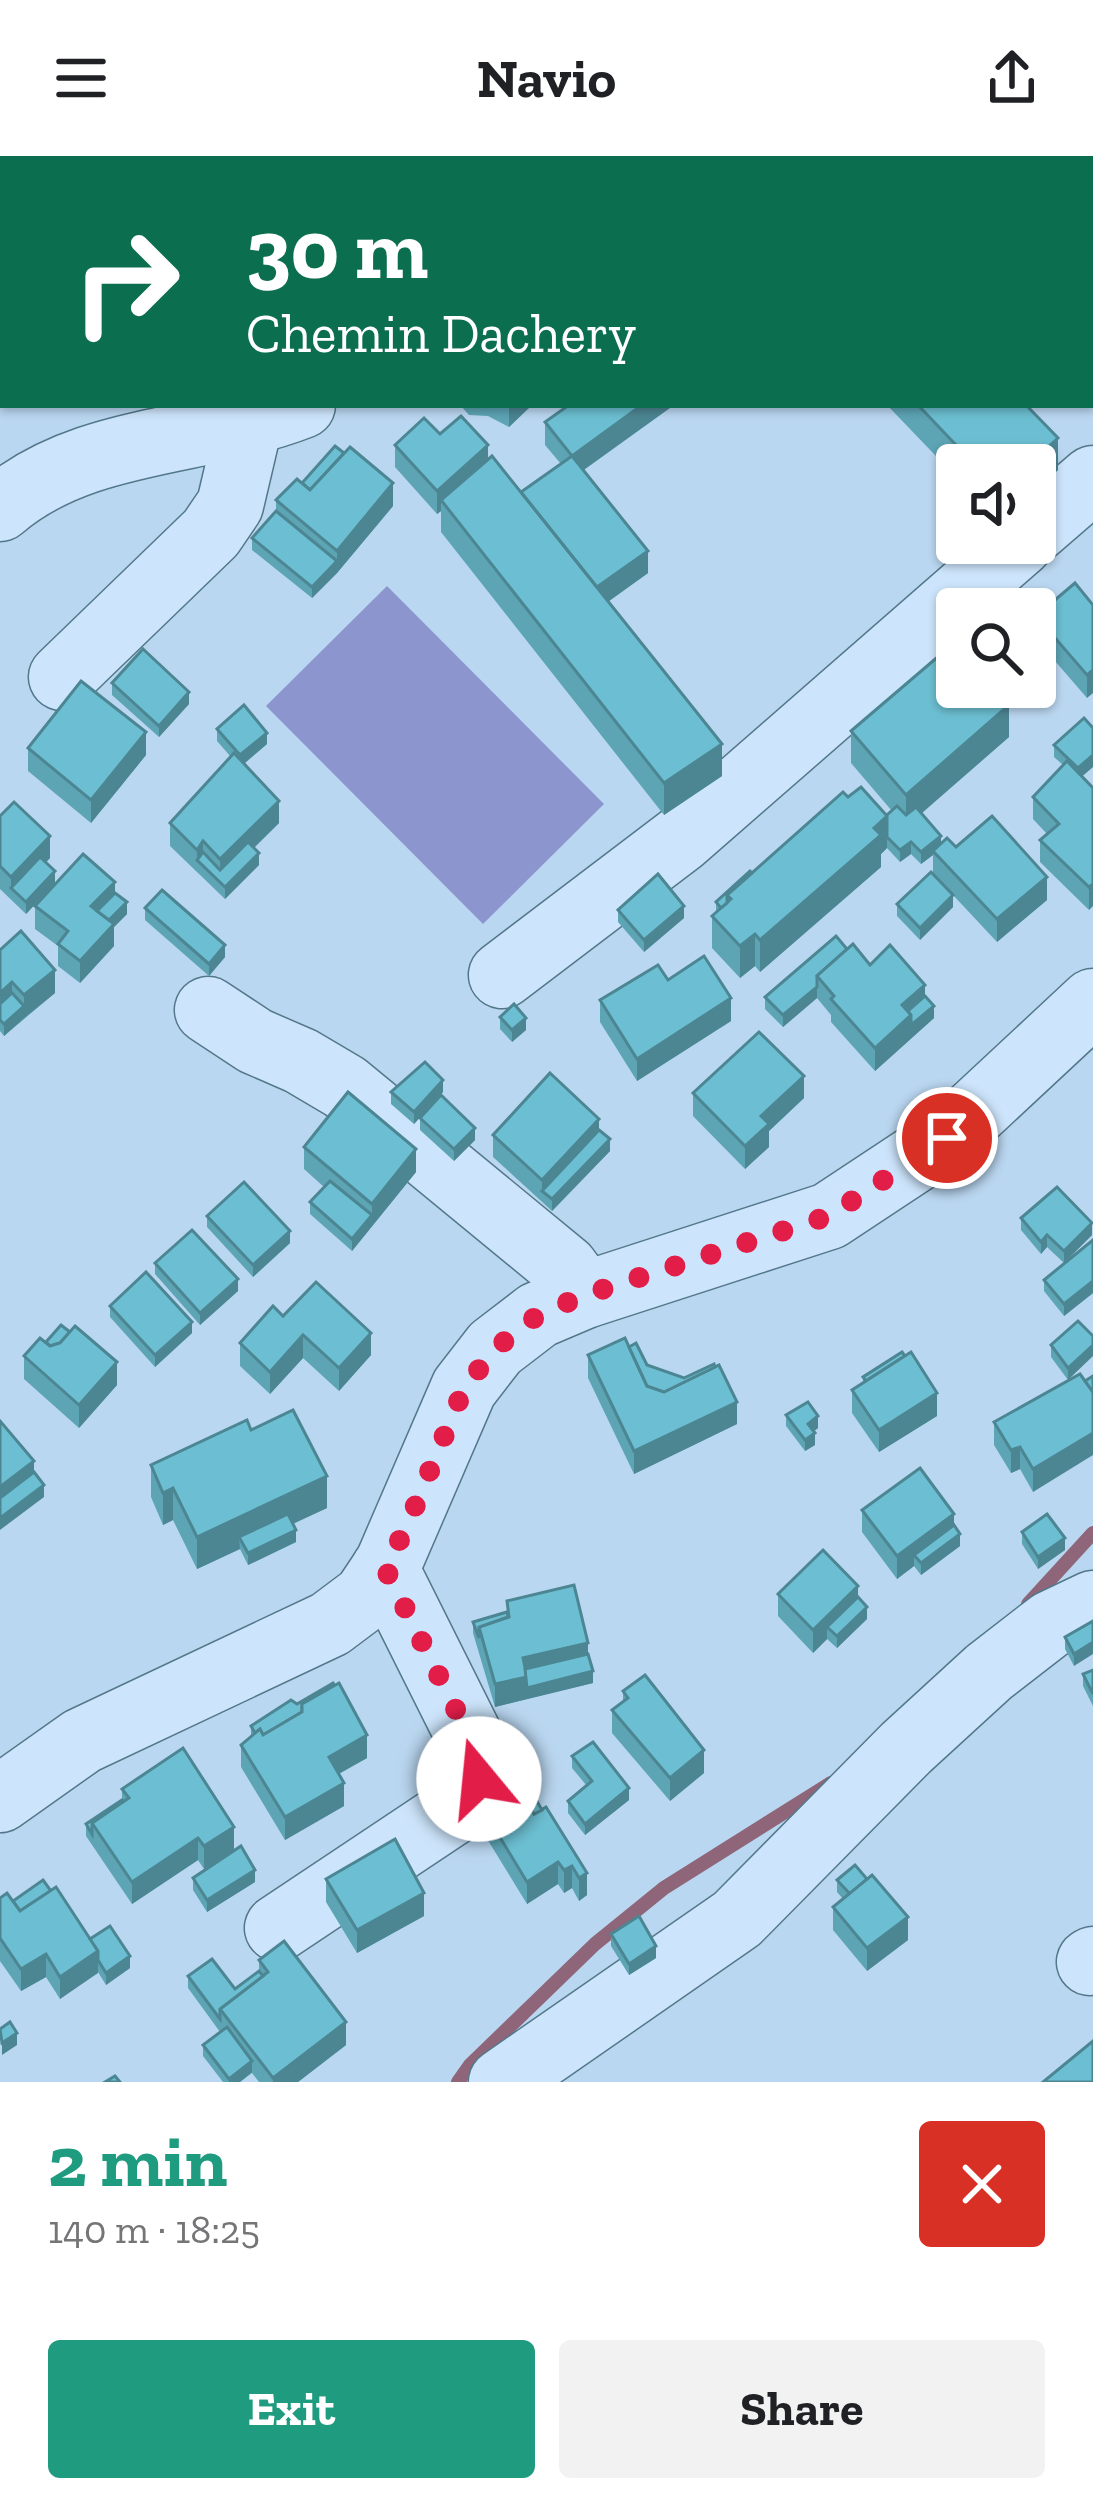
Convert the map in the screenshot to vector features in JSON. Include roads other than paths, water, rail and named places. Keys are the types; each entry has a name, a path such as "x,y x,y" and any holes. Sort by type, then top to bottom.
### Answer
{"street":[{"path":"0,508 23,488 77,461 275,414"},
{"path":"62,677 212,533 275,414"},
{"path":"1056,512 1093,479"},
{"path":"502,975 681,839 996,564"},
{"path":"0,1799 82,1741 330,1624 366,1597 407,1526 464,1388 496,1348 538,1315 585,1295 829,1216 947,1138 1093,1002"},
{"path":"208,1010 255,1041 345,1087 566,1268 585,1295"},
{"path":"278,1928 461,1806 479,1779 476,1750 385,1568"},
{"path":"502,2082 736,1919 906,1748 989,1672 1051,1624 1093,1604"}],"waterway":[{"path":"1028,1604 1093,1533"},
{"path":"458,2082 595,1944 664,1888 831,1783"}]}
